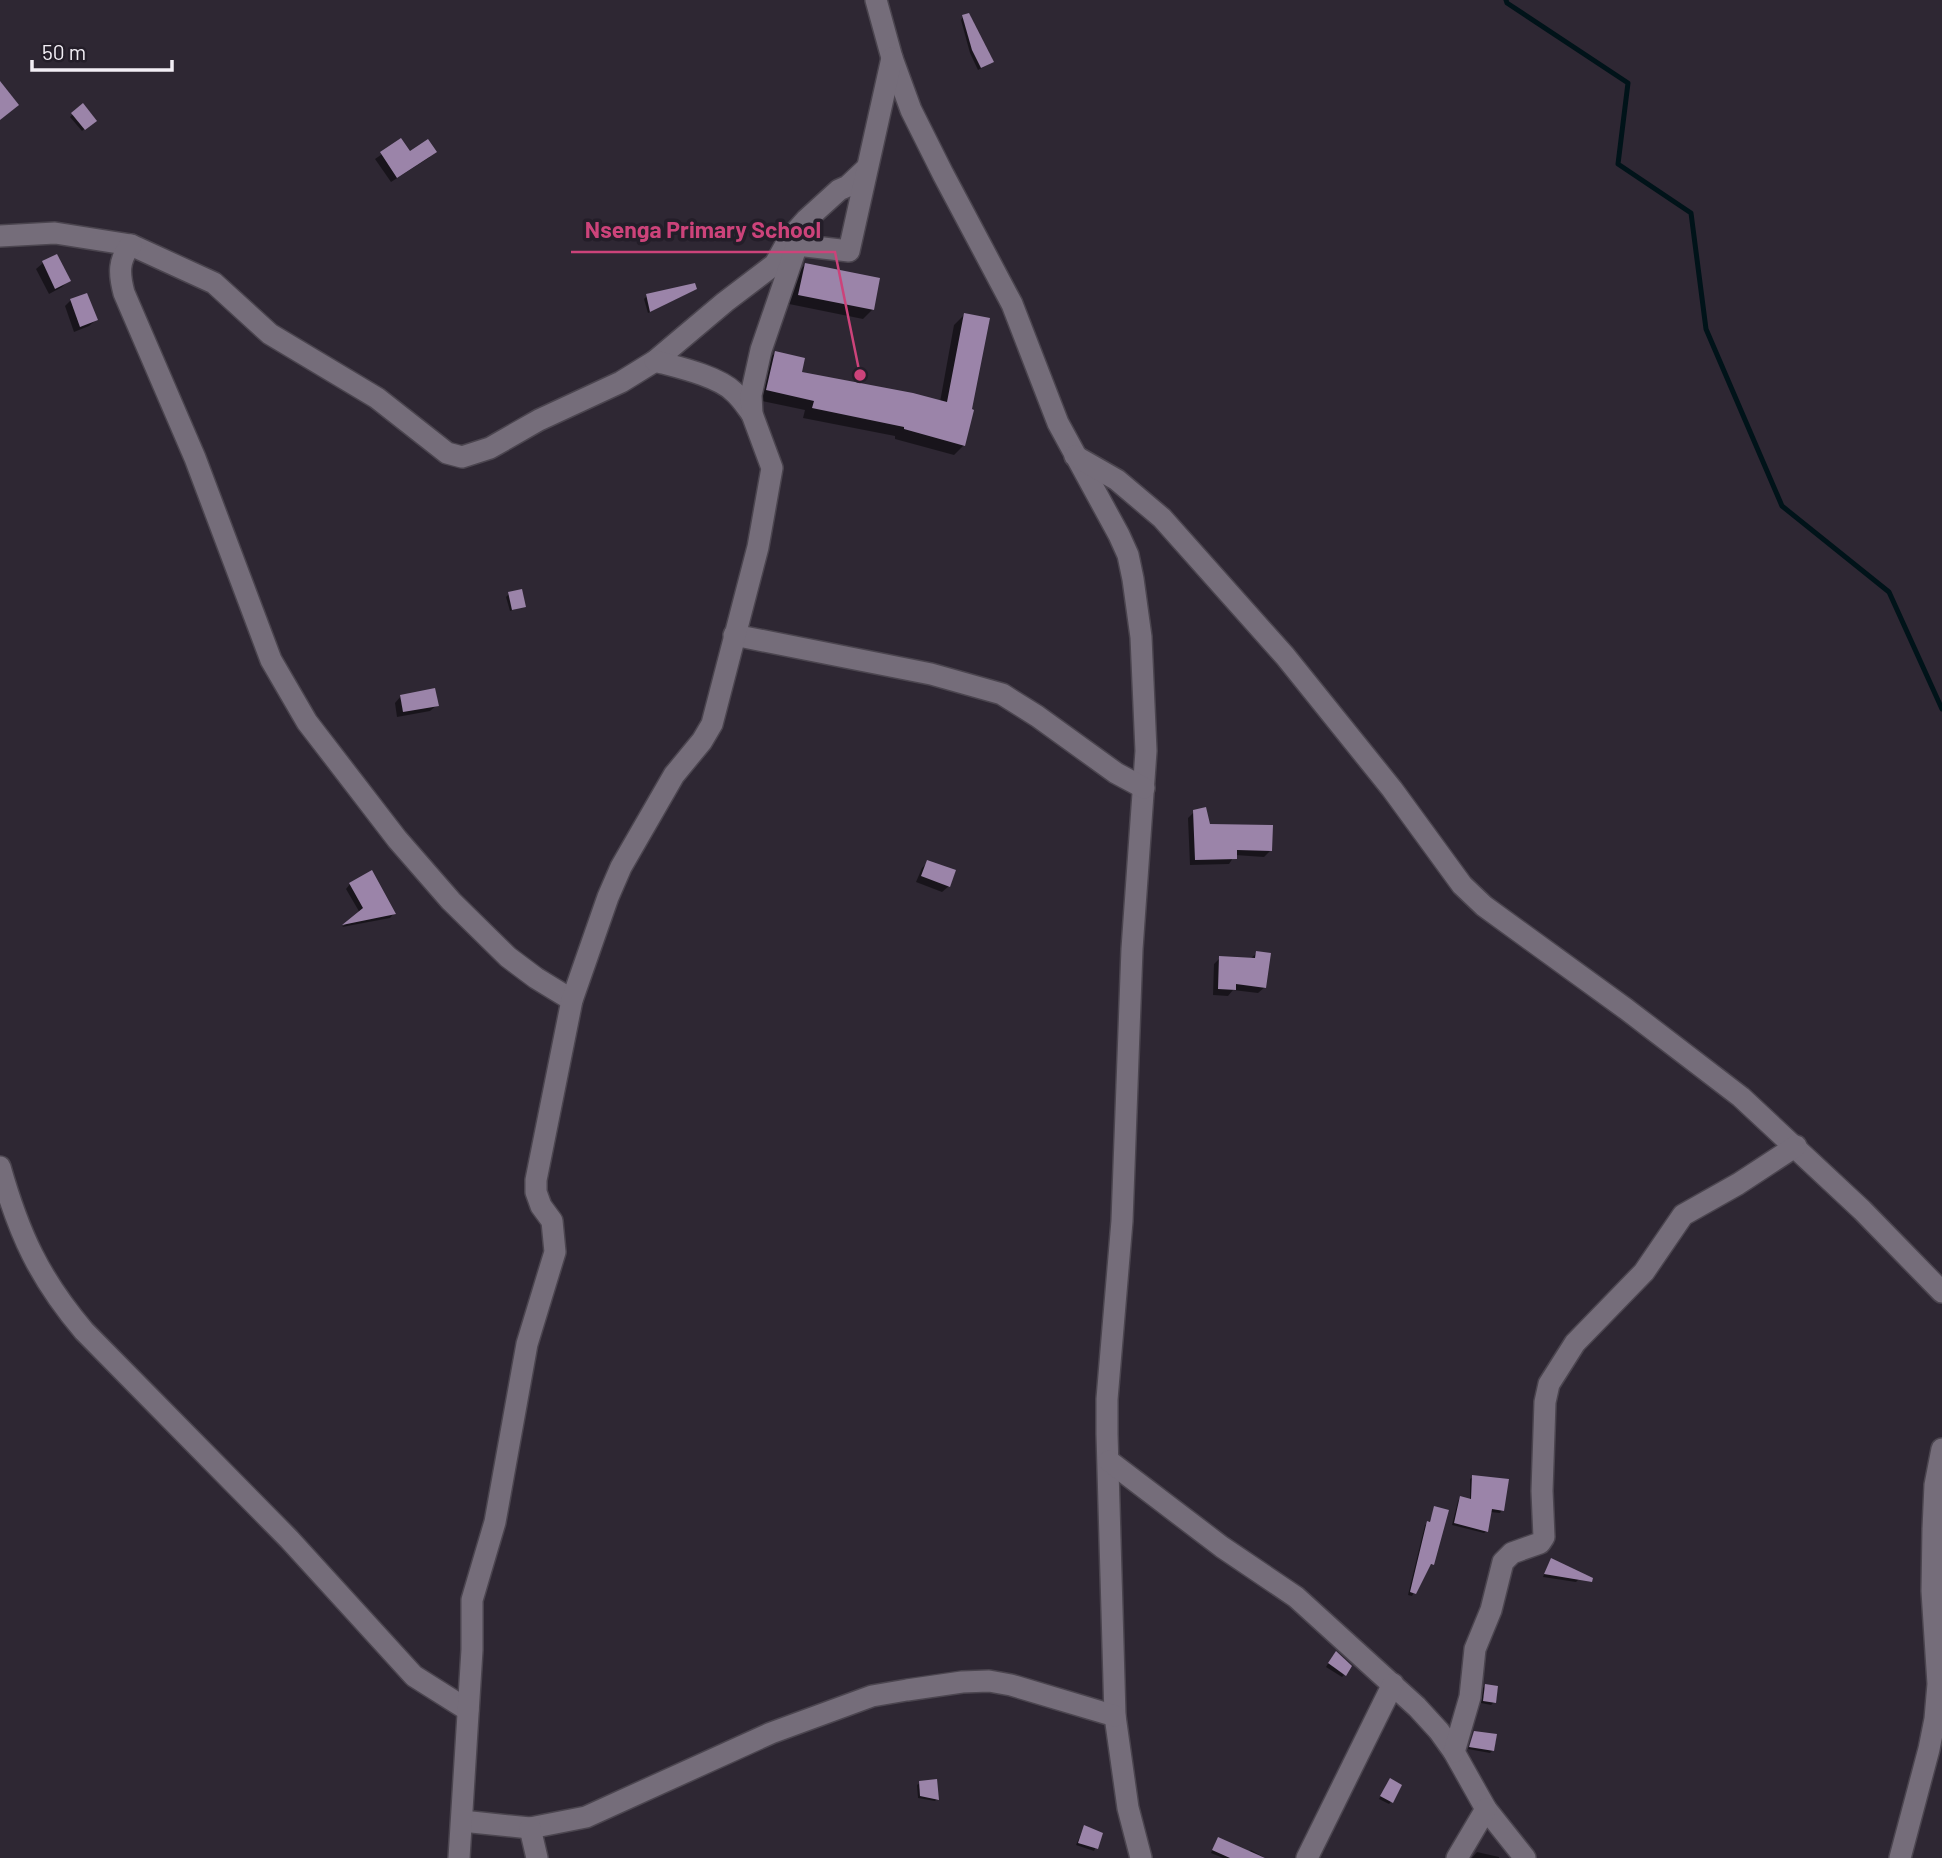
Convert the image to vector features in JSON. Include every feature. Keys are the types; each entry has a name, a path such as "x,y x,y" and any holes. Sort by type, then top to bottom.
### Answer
{"street":[{"path":"876,0 892,58 916,121 1012,304 1058,423 1119,535 1131,567 1141,637 1146,751 1132,950 1122,1221 1107,1399 1115,1716 1128,1808 1141,1858"},
{"path":"459,1858 472,1650 472,1600 495,1522 527,1344 555,1252 552,1221 541,1206 536,1192 572,1000 621,867 674,775 702,741 712,724 758,547 772,468 752,414 751,395 761,350 797,245 849,251 892,58"},
{"path":"0,236 55,233 131,245 214,283 228,293 262,328 369,393 434,444 455,456 470,456 621,382 655,362 725,302 775,264 789,239 806,220 838,190 848,187 866,169"},
{"path":"131,245 121,261 120,277 124,293 195,458 271,660 285,685 324,746 397,839 451,901 508,957 572,1000"},
{"path":"655,362 681,368 727,387 735,392 752,414"},
{"path":"1074,456 1117,480 1162,518 1285,656 1392,789 1462,885 1484,906 1626,1009 1730,1089 1796,1146 1899,1246 1942,1292"},
{"path":"734,635 931,674 1002,694 1115,773 1144,788"},
{"path":"1454,1752 1470,1697 1475,1649 1491,1610 1503,1562 1512,1553 1540,1544 1544,1537 1543,1421 1549,1384 1574,1343 1644,1272 1684,1215 1796,1146"},
{"path":"0,1167 22,1235 37,1267 84,1331 289,1539 414,1676 468,1710"},
{"path":"1900,1858 1935,1719 1938,1684 1932,1591 1933,1529 1935,1485 1942,1449"},
{"path":"1109,1461 1222,1547 1296,1597 1393,1684 1431,1721 1454,1752 1486,1809 1525,1858"},
{"path":"462,1822 530,1828 586,1817 771,1733 872,1696 907,1690 989,1681 1115,1716"},
{"path":"1307,1858 1393,1684"},
{"path":"1457,1858 1486,1809"},
{"path":"530,1828 537,1858"}],"building":[{"path":"969,13 994,62 981,68 972,50 962,15"},
{"path":"0,81 19,105 0,120"},
{"path":"83,103 97,121 85,130 71,113"},
{"path":"401,138 410,151 428,139 437,152 397,178 380,152"},
{"path":"57,254 71,281 55,289 42,261"},
{"path":"805,263 880,278 874,310 798,295"},
{"path":"695,283 697,289 650,312 646,294"},
{"path":"87,293 98,320 80,327 70,299"},
{"path":"964,313 990,318 965,446 904,427 812,408 814,401 766,390 775,351 805,358 802,372 947,402"},
{"path":"522,589 526,607 512,610 508,592"},
{"path":"435,688 439,706 403,712 400,695"},
{"path":"1206,807 1210,824 1273,825 1272,851 1237,850 1237,859 1195,860 1193,810"},
{"path":"927,860 956,870 950,887 921,876"},
{"path":"372,870 396,914 342,925 363,908 349,883"},
{"path":"1256,951 1271,953 1266,988 1236,984 1236,990 1218,989 1219,956 1255,958"},
{"path":"1472,1475 1509,1479 1504,1511 1492,1509 1488,1532 1454,1523 1460,1496 1471,1499"},
{"path":"1434,1506 1449,1510 1434,1565 1431,1564 1416,1594 1410,1592 1427,1521 1430,1522"},
{"path":"1551,1558 1593,1578 1592,1582 1544,1574"},
{"path":"1336,1651 1352,1666 1346,1676 1328,1663"},
{"path":"1485,1684 1498,1686 1496,1703 1483,1701"},
{"path":"1474,1731 1497,1734 1494,1751 1469,1747"},
{"path":"1390,1778 1402,1785 1393,1803 1380,1796"},
{"path":"937,1779 939,1800 920,1796 919,1781"},
{"path":"1084,1825 1103,1833 1098,1849 1078,1843"},
{"path":"1218,1837 1265,1858 1230,1858 1212,1850"}],"waterway":[{"path":"1506,0 1628,83 1618,164 1691,213 1706,329 1782,506 1889,592 1942,709"}],"place":[{"name":"Nsenga Primary School","path":"860,375"}]}
